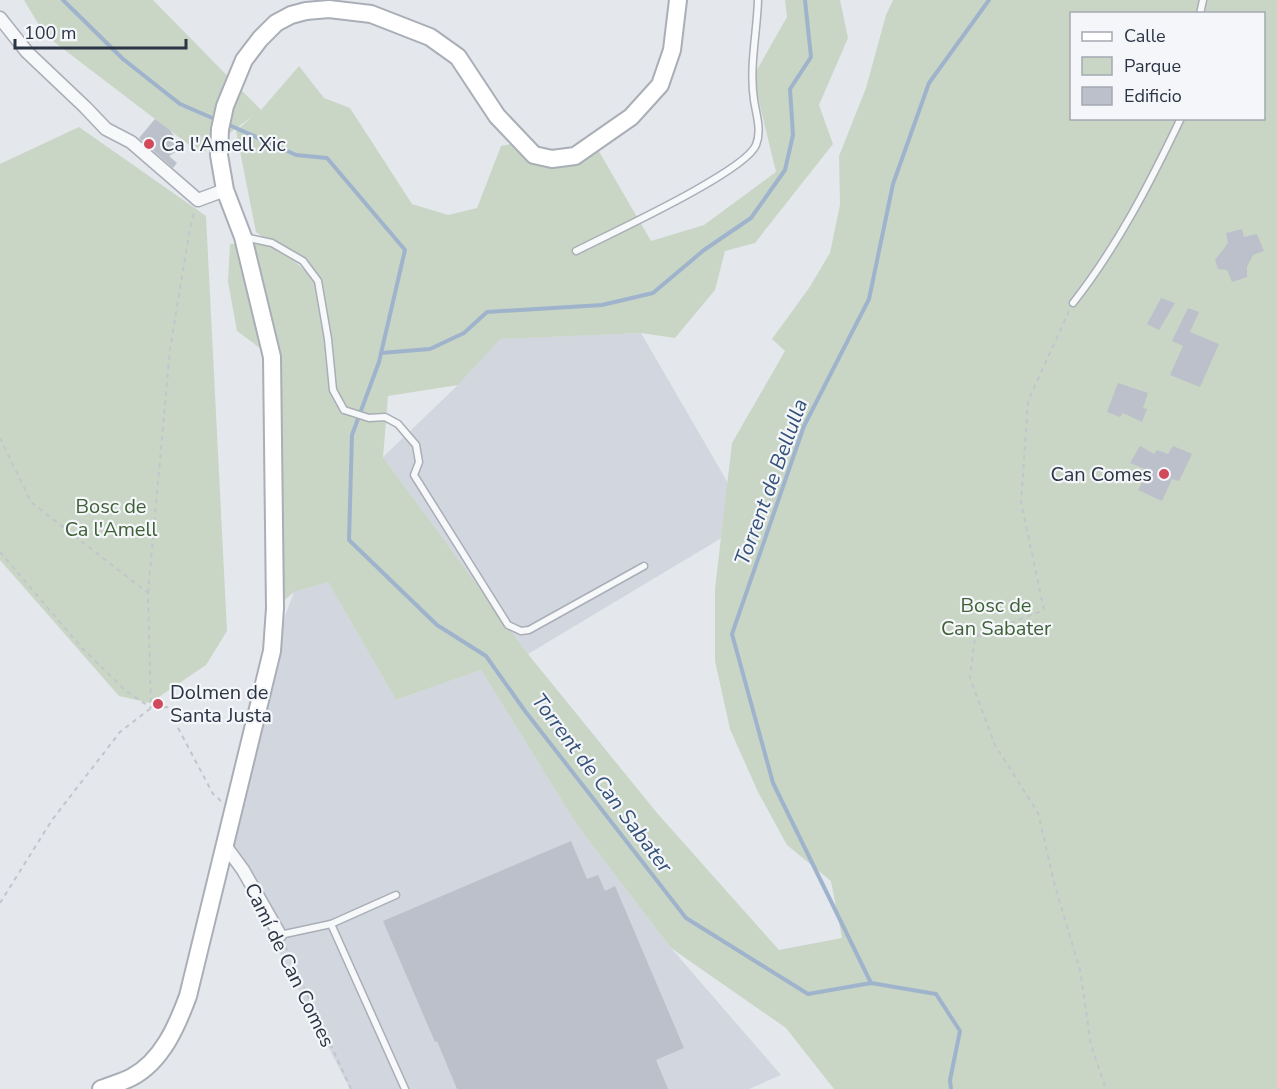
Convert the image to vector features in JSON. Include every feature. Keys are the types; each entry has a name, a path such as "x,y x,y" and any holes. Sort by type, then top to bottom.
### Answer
{"main road":[{"path":"101,1089 133,1077 158,1055 177,1025 188,996 272,651 275,608 272,357 243,237 225,190 219,155 220,129 225,106 243,60 276,23 299,13 325,4 371,14 430,38 458,57 497,116 534,155 552,159 575,156 631,117 660,85 672,50 678,0"}],"street":[{"path":"0,18 27,52 106,129 131,142 198,200 225,190"},
{"name":"Camí de Can Comes","path":"224,844 243,870 280,935"}],"lane":[{"path":"576,251 741,164 756,145 759,119 754,100 753,56 758,0"},
{"path":"1073,303 1094,277 1124,230 1180,120"},
{"path":"243,237 272,243 303,261 318,281 328,339 333,390 344,410 369,418 385,417 399,424 416,445 419,462 414,475 508,625 521,631 529,630 644,566"},
{"path":"280,935 331,924 396,895"},
{"path":"331,924 405,1089"}],"path":[{"path":"150,708 148,593 170,349 190,228 198,200"},
{"path":"1073,303 1028,401 1021,502 1044,610 975,637 970,678 994,745 1038,813 1055,886 1080,970 1091,1045 1106,1089"},
{"path":"0,438 31,502 148,593"},
{"path":"0,552 83,649 126,691 150,708 167,708 213,794 232,811"},
{"path":"0,903 52,820 96,760 120,732 150,708"},
{"name":"Camí de Can Comes","path":"280,935 351,1089"}],"shaded area":[{"path":"641,333 750,521 528,654 383,457 458,385 499,339"},
{"path":"328,582 396,700 481,670 577,825 671,948 781,1075 749,1089 350,1089 224,845 272,651 294,592"}],"green space":[{"name":"Bosc de Can Sabater","path":"24,0 153,0 261,110 299,66 324,98 350,108 412,204 448,215 477,208 501,146 521,142 552,159 594,143 651,241 704,225 776,172 753,77 787,17 785,0 840,0 848,38 819,105 833,144 755,243 725,251 715,290 675,338 641,333 500,339 458,385 388,396 383,457 528,654 657,813 779,950 842,938 831,881 787,845 758,792 730,729 715,661 715,589 732,443 785,351 772,339 809,288 830,253 840,205 839,156 866,88 886,15 893,0 1277,0 1277,1089 834,1089 786,1028 671,948 577,825 481,670 396,700 328,582 294,592 275,608 272,357 237,331 228,282 230,244 271,243 256,232 236,131 253,116 201,154 45,35","holes":["276,247 302,261 315,278"]},
{"name":"Bosc de Ca l'Amell","path":"79,127 206,216 227,631 206,665 150,703 119,696 0,560 0,164"}],"building":[{"name":"Ca l'Amell Xic","path":"155,119 170,130 182,148 169,156 177,163 173,168 139,138"},
{"path":"1242,229 1244,237 1257,234 1264,251 1253,255 1247,267 1247,277 1232,282 1227,270 1218,269 1215,260 1228,243 1226,233"},
{"path":"1161,298 1175,303 1159,330 1147,324"},
{"path":"1188,308 1199,312 1190,332 1219,344 1200,387 1170,375 1183,346 1172,341"},
{"name":"Can Comes","path":"1118,383 1148,393 1143,408 1147,409 1142,422 1123,413 1120,417 1107,412"},
{"name":"Can Comes","path":"1140,446 1154,454 1157,450 1168,454 1173,446 1192,454 1179,481 1172,479 1162,501 1138,490 1145,469 1130,463"},
{"path":"571,841 587,879 598,875 605,891 615,886 684,1048 656,1060 668,1089 457,1089 383,921"}],"waterway":[{"path":"63,0 123,59 180,104 217,120"},
{"path":"381,353 430,349 464,333 487,312 602,305 653,293 704,250 751,218 785,170 793,135 790,89 811,57 805,0"},
{"name":"Torrent de Bellulla","path":"871,983 773,783 732,634 804,426 869,299 893,184 929,83 989,0"},
{"name":"Torrent de Can Sabater","path":"227,124 296,155 327,158 405,250 379,362 352,435 349,540 437,625 486,656 525,711 686,918 808,994 871,983 936,994 960,1031 950,1080 951,1089"}],"place":[{"name":"Ca l'Amell Xic","path":"149,144"},
{"name":"Can Comes","path":"1164,474"},
{"name":"Dolmen de Santa Justa","path":"158,704"}]}
